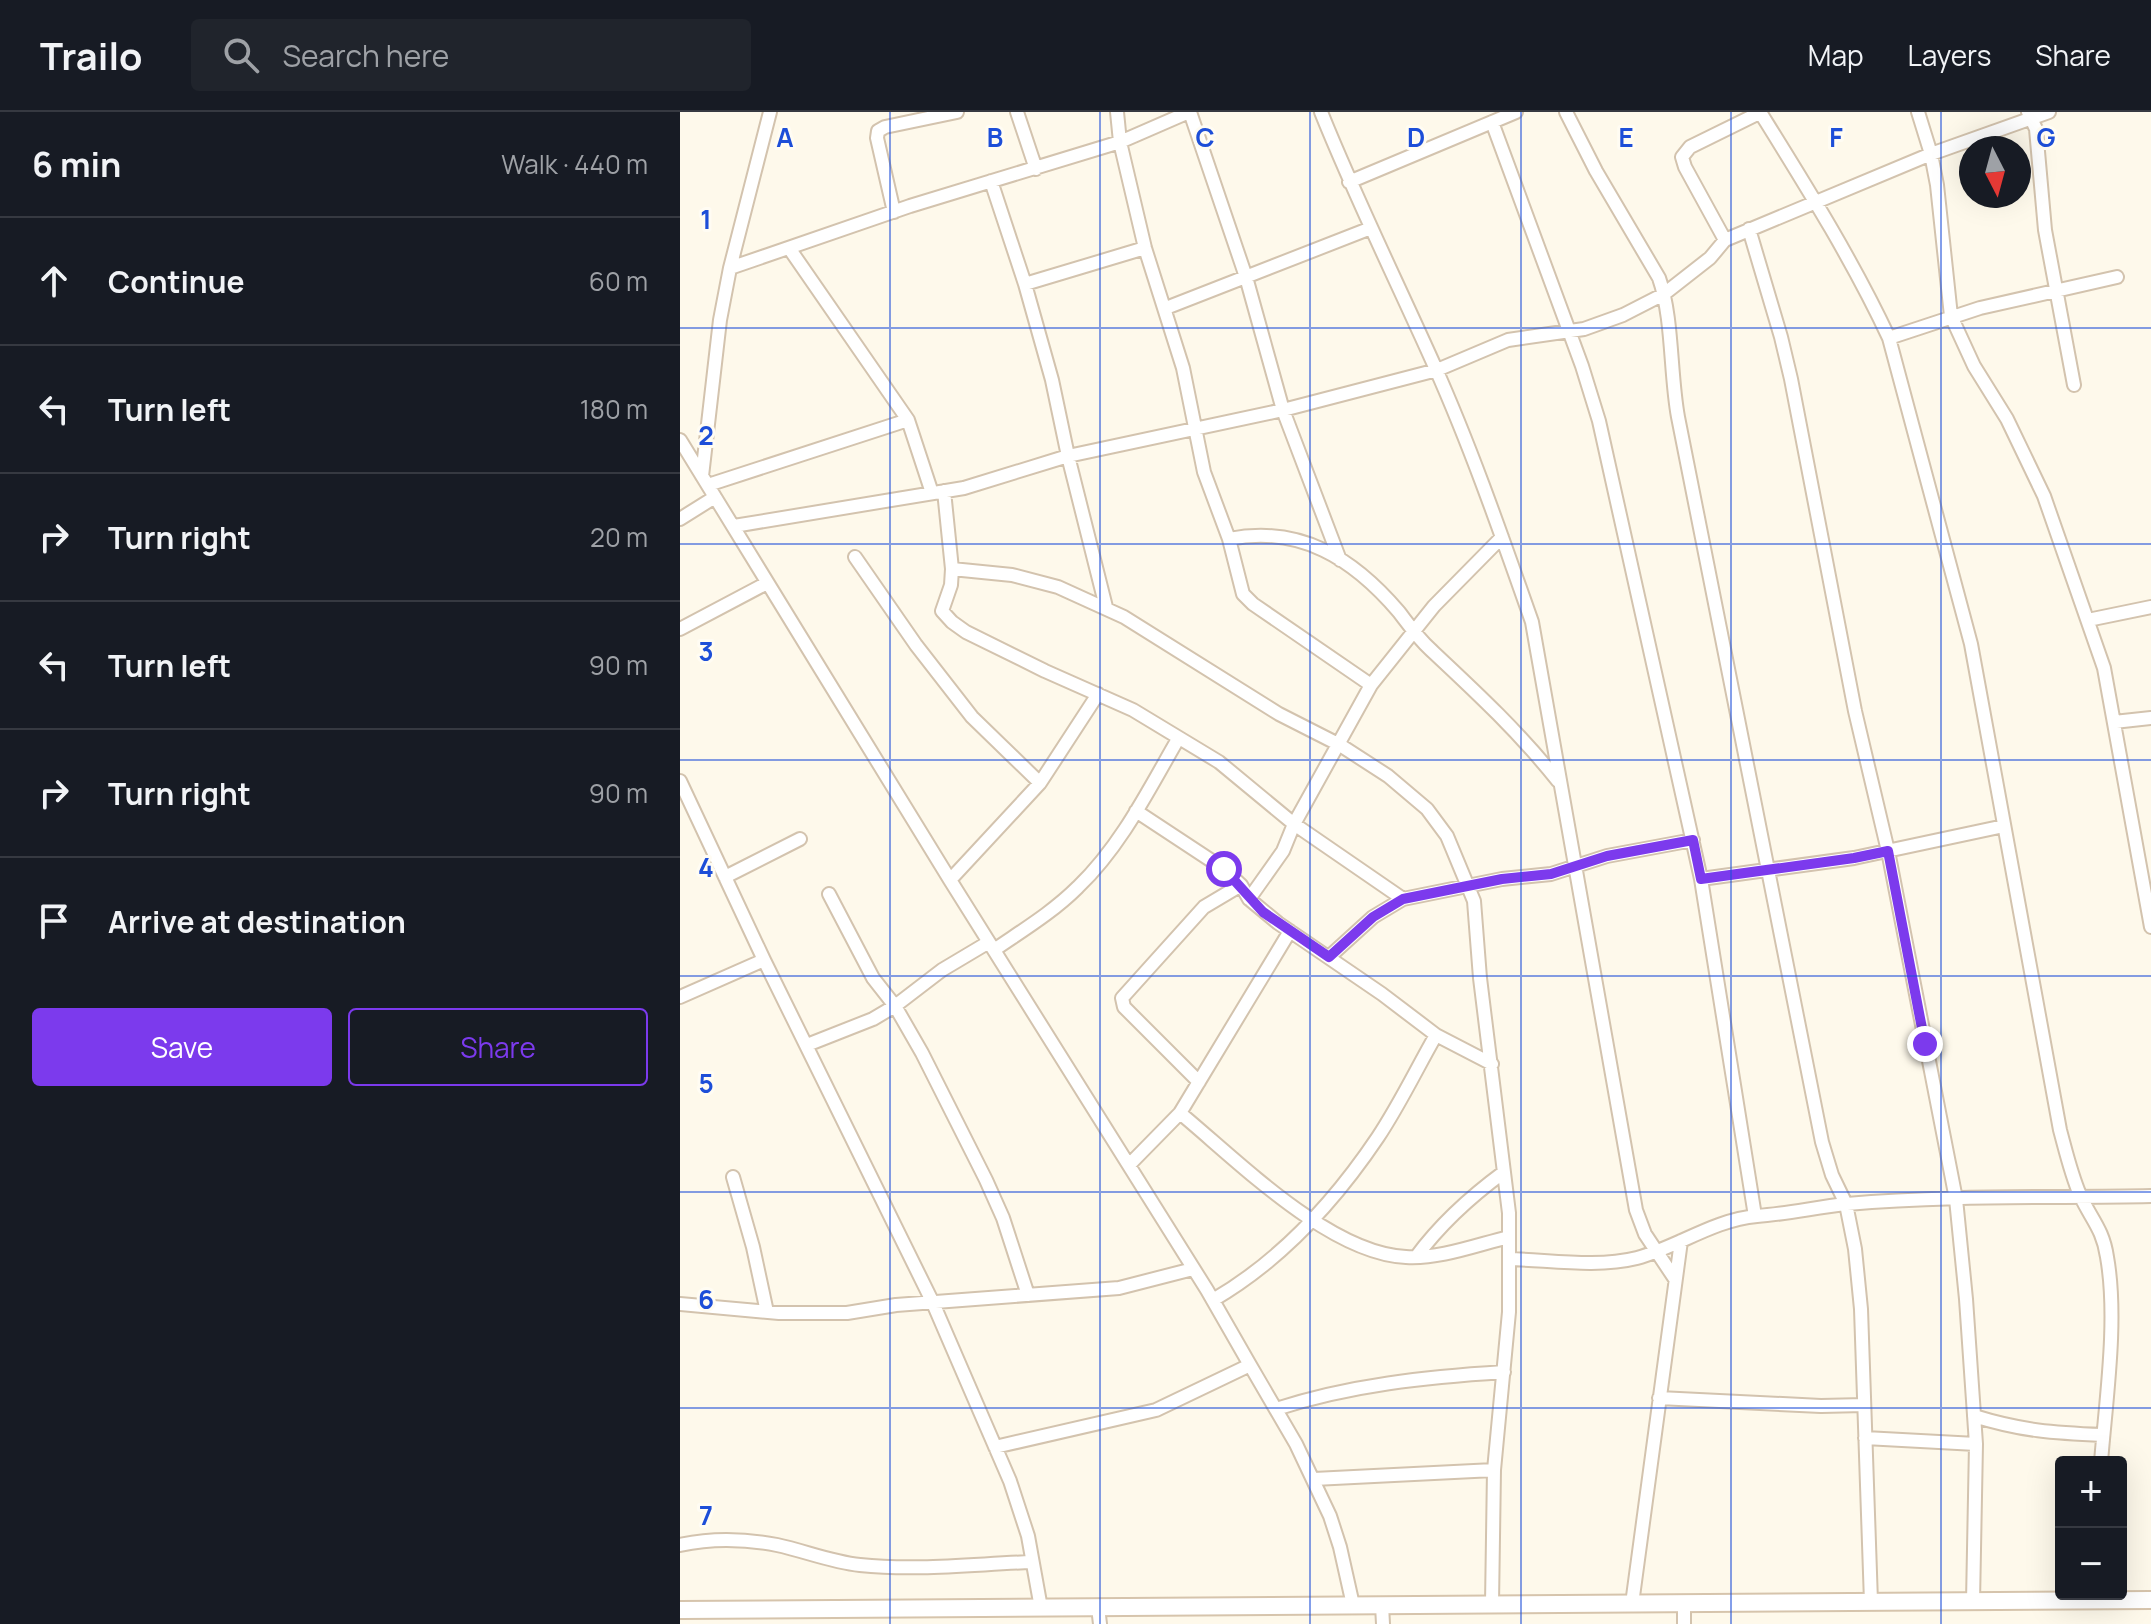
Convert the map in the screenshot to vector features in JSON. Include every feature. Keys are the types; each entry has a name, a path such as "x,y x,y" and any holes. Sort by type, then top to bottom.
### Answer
{"main road":[{"path":"680,1610 778,1617 1041,1608 1099,1616 1353,1605 1973,1602 2055,1599"},
{"path":"2127,1599 2151,1600"}],"street":[{"path":"705,480 720,320 730,268 770,112"},
{"path":"894,212 878,131 957,112"},
{"path":"1017,112 1036,169"},
{"path":"1117,112 1120,142 1145,248 1183,368 1210,494 1229,539 1246,598 1371,685"},
{"path":"730,268 894,212 1120,142 1189,112 1246,277 1283,410 1340,560"},
{"path":"1321,112 1349,182 1437,370 1532,622 1636,1210 1655,1252 1675,1279"},
{"path":"1349,182 1516,112"},
{"path":"1566,112 1596,171 1659,278 1664,294 1678,417 1767,870 1822,1142 1832,1175 1846,1204 1855,1249 1861,1309 1871,1602"},
{"path":"1725,240 1682,157 1690,147 1761,112 1816,200 1869,294 1889,338 1971,644 2060,1130 2081,1198 2098,1223 2107,1256 2111,1291 2101,1456"},
{"path":"1918,112 1937,185 1951,316 1974,366 2007,419 2044,496 2104,668 2151,927"},
{"path":"734,526 964,488 1068,456 1283,410 1437,370 1508,340 1569,332 1623,315 1664,294 1710,258 1725,240 1931,154 2030,115 2049,112"},
{"path":"2030,115 2038,140 2045,230 2074,385"},
{"path":"1492,122 1599,421 1701,879 1755,1216"},
{"path":"991,181 1052,380 1106,607"},
{"path":"1166,308 1371,228"},
{"path":"1749,229 1791,379 1855,711 1888,851 1956,1199 1976,1444 1973,1602"},
{"path":"789,248 908,420 938,492 952,569 943,614 966,632 1133,710 1219,762 1294,824 1403,899"},
{"path":"1025,284 1145,248"},
{"path":"1889,338 1951,316 2117,277"},
{"path":"705,480 908,420"},
{"path":"680,440 1213,1300 1276,1409 1314,1479 1340,1547 1353,1605"},
{"path":"680,519 715,497"},
{"path":"1229,539 1263,533 1283,536 1317,546 1340,560 1384,596 1413,631 1521,736 1560,783"},
{"path":"1249,899 1283,851 1294,824 1371,685 1434,606 1502,537"},
{"path":"855,557 916,645 972,717 1040,783"},
{"path":"952,569 1012,575 1058,587 1106,607 1279,714 1340,745 1388,776 1427,809 1447,836 1474,901 1509,1237 1509,1312 1494,1470 1492,1604"},
{"path":"680,629 767,583"},
{"path":"2088,620 2151,607"},
{"path":"950,880 1040,783 1098,694"},
{"path":"2114,722 2151,718"},
{"path":"807,1045 873,1019 942,970 991,946 1059,906 1099,865 1136,811 1178,739"},
{"path":"680,781 764,960 933,1303 995,1447 1028,1536 1041,1608"},
{"path":"1136,811 1224,869 1241,885 1249,899 1436,1035 1492,1064"},
{"path":"1701,879 1854,858 2004,826"},
{"path":"725,877 800,839"},
{"path":"1329,957 1373,917 1403,899 1469,885 1551,874 1574,865 1693,840"},
{"path":"1199,1082 1124,1007 1122,1001 1128,990 1204,907 1241,885"},
{"path":"829,894 873,978 895,1006 922,1053 986,1180 1003,1218 1028,1295"},
{"path":"1129,1165 1180,1113 1290,931"},
{"path":"680,997 764,960"},
{"path":"1213,1300 1260,1270 1310,1220 1379,1135 1436,1035"},
{"path":"1180,1113 1310,1220 1372,1252 1416,1257 1509,1237"},
{"path":"1416,1257 1436,1230 1475,1193 1504,1172"},
{"path":"733,1177 767,1312"},
{"path":"1509,1259 1603,1262 1634,1259 1711,1226 1755,1216 1846,1204 2151,1196"},
{"path":"1632,1604 1681,1241"},
{"path":"680,1304 767,1312 847,1313 896,1305 1119,1288 1193,1269"},
{"path":"995,1447 1156,1410 1250,1365"},
{"path":"1276,1409 1319,1395 1359,1387 1504,1372"},
{"path":"1659,1398 1821,1406 1864,1405"},
{"path":"1974,1416 2036,1432 2103,1435"},
{"path":"1865,1438 1976,1444"},
{"path":"1314,1479 1494,1470"},
{"path":"680,1545 698,1541 753,1542 779,1545 820,1558 862,1565 1032,1562"},
{"path":"1684,1603 1684,1624"},
{"path":"1382,1605 1383,1624"}],"route":[{"path":"1224,869 1263,912 1329,957 1373,917 1403,899 1502,879 1551,874 1574,865 1649,847 1693,840 1701,879 1799,867 1888,851 1925,1044"}]}
